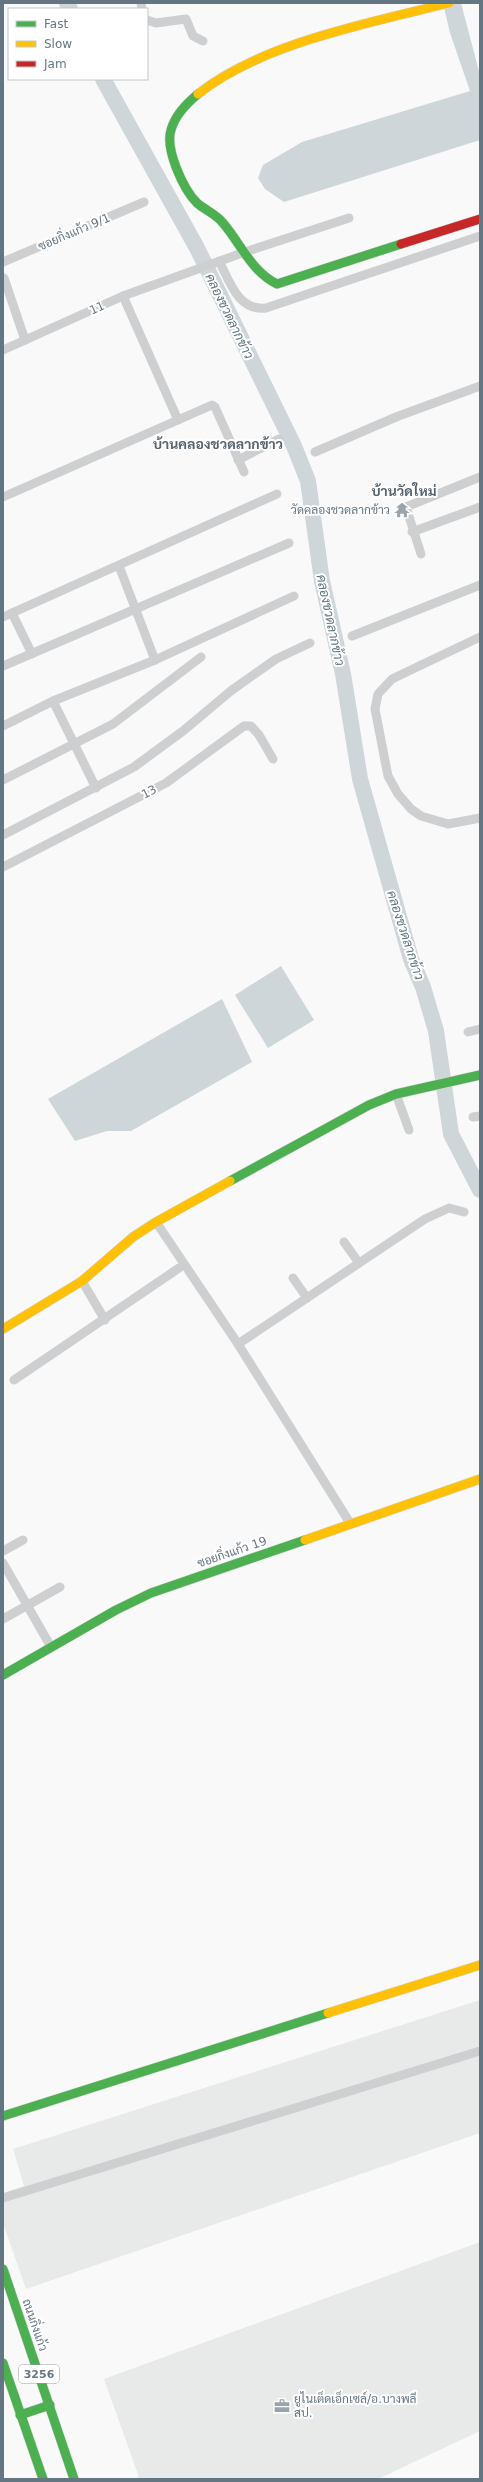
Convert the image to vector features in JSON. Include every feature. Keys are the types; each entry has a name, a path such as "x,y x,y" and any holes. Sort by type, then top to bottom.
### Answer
{"street":[{"path":"442,4 298,43 245,65 201,90 185,105 172,129 171,153 189,194 202,208 221,220 263,277 277,284 480,219"},
{"path":"148,20 156,23 186,19 193,36 203,42"},
{"name":"ซอยกิ่งแก้ว 9/1","path":"3,262 144,202"},
{"name":"11","path":"3,350 123,296 210,264 349,218"},
{"path":"219,261 240,300 249,307 266,308 480,236"},
{"path":"4,278 6,292 25,340"},
{"path":"123,296 178,420"},
{"path":"315,452 396,417 480,386"},
{"path":"3,497 207,407 215,408 244,472"},
{"path":"238,460 279,439"},
{"path":"421,554 405,509 408,505 480,477"},
{"path":"32,654 7,615 277,494"},
{"path":"412,532 480,507"},
{"path":"3,666 289,543"},
{"path":"119,566 155,660"},
{"path":"352,636 480,585"},
{"path":"4,724 53,701 155,660 294,596"},
{"path":"480,637 392,679 378,694 375,709 388,776 398,794 411,809 421,816 448,824 480,818"},
{"path":"3,836 96,788 151,756 232,690 276,659 310,643"},
{"path":"3,780 113,724 201,657"},
{"path":"53,701 73,745 96,788"},
{"name":"13","path":"3,866 166,783 244,726 250,726 259,735 273,760"},
{"path":"468,1032 480,1029"},
{"path":"3,1329 82,1281 133,1237 156,1222 369,1105 396,1094 480,1075"},
{"path":"396,1094 409,1130"},
{"path":"238,1344 359,1263 443,1210 449,1208 464,1212"},
{"path":"156,1222 238,1344 350,1523"},
{"path":"344,1242 359,1263"},
{"path":"14,1380 105,1320 179,1268"},
{"path":"293,1278 307,1298"},
{"path":"82,1281 105,1320"},
{"name":"ซอยกิ่งแก้ว 19","path":"3,1675 116,1610 151,1593 480,1479"},
{"path":"3,1551 23,1540"},
{"path":"3,1563 51,1647"},
{"path":"3,1618 60,1587"},
{"path":"3,2116 480,1965"},
{"path":"3,2198 480,2051"},
{"name":"ถนนกิ่งแก้ว","path":"3,2269 74,2479"},
{"name":"3256","path":"3,2363 43,2479"},
{"path":"20,2415 50,2405"}],"shaded area":[{"path":"443,3 461,3 480,75 480,140 284,202 265,189 258,178 263,165 302,142 470,91 450,33"},
{"path":"281,966 314,1020 268,1048 235,995"},
{"path":"222,999 252,1062 131,1131 107,1131 75,1141 48,1099"},
{"path":"480,2000 480,2133 26,2289 3,2223 3,2193 24,2186 13,2149"},
{"path":"480,2242 480,2431 378,2479 134,2479 139,2477 104,2379"}],"waterway":[{"name":"คลองชวดลากข้าว","path":"67,3 70,8"},
{"name":"คลองชวดลากข้าว","path":"104,80 197,248 294,446 308,481 322,581 343,674 360,779 411,959 423,987 436,1031 451,1134 480,1190"}],"traffic: fast":[{"path":"198,94 175,119 171,130 171,147 176,168 192,197 203,208 220,220 253,265 268,279 277,284 401,244"},
{"path":"230,1181 369,1105 396,1094 480,1075"},
{"path":"3,1675 116,1610 151,1593 305,1540"},
{"path":"3,2116 328,2013"},
{"path":"3,2269 74,2479"},
{"path":"3,2363 43,2479"},
{"path":"20,2415 50,2405"}],"traffic: slow":[{"path":"198,94 224,76 253,61 285,48 352,27 449,3"},
{"path":"3,1329 82,1281 133,1237 156,1222 230,1181"},
{"path":"305,1540 480,1479"},
{"path":"328,2013 480,1965"}],"traffic: jam":[{"path":"401,244 480,219"}],"place":[{"name":"วัดคลองชวดลากข้าว","path":"402,510"},
{"name":"ยูไนเต็ดเอ็กเซล์/อ.บางพลี สป.","path":"282,2406"}],"district":[{"name":"บ้านคลองชวดลากข้าว","path":"218,444"},
{"name":"บ้านวัดใหม่","path":"404,491"}]}
